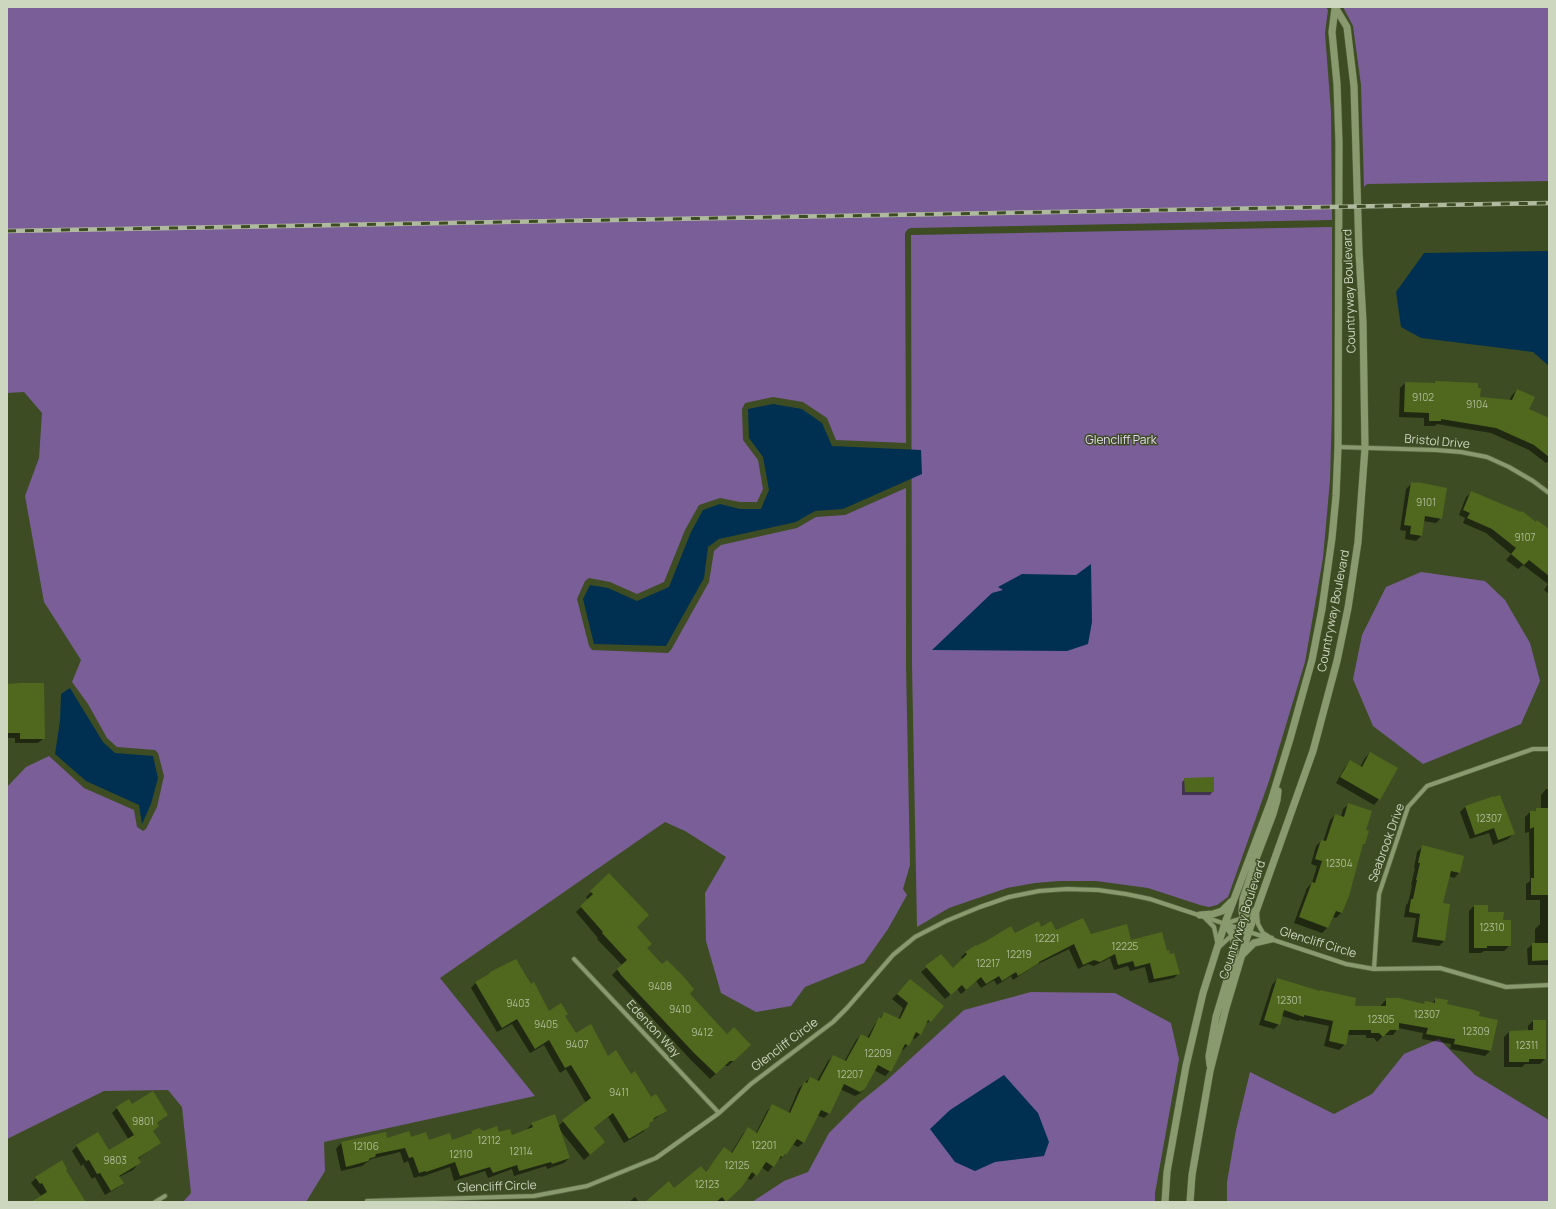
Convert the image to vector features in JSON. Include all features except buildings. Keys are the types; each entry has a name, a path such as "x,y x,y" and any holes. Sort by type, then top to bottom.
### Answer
{"street":[{"name":"Countryway Boulevard","path":"1165,1202 1167,1172 1186,1066 1203,993 1225,923 1278,779 1312,660 1322,609 1334,524 1338,447 1339,143 1337,84 1332,32 1335,8"},
{"name":"Countryway Boulevard","path":"1190,1202 1192,1175 1210,1071 1226,1008 1249,931 1313,751 1336,666 1348,608 1358,542 1365,448 1363,322 1359,252 1354,86 1346,27 1335,8"},
{"name":"Bristol Drive","path":"1338,447 1461,452 1487,458 1509,467 1533,481 1549,493"},
{"name":"Seabrook Drive","path":"1374,969 1379,894 1408,807 1427,786 1533,749 1549,749"},
{"path":"1217,950 1233,935 1243,931 1249,931 1244,918 1242,904 1277,800 1278,779"},
{"name":"Glencliff Circle","path":"367,1201 534,1196 587,1186 656,1158 719,1113 756,1079 833,1022 893,955 915,937 967,912 1009,897 1039,891 1067,889 1098,890 1150,899 1346,964 1374,969 1440,968 1506,987 1549,985"},
{"path":"1200,915 1213,914 1222,911 1229,905 1236,895"},
{"path":"1210,1071 1209,1056 1216,1017 1234,957 1235,948 1233,935 1225,923 1244,918 1258,905"},
{"name":"Glencliff Circle","path":"1258,905 1258,924 1263,933 1271,939"},
{"name":"Glencliff Circle","path":"1200,915 1208,920 1214,927 1217,938 1217,950"},
{"path":"1241,958 1247,949 1254,943 1271,939"},
{"name":"Edenton Way","path":"574,959 719,1113"},
{"path":"155,1202 165,1196"}],"green space":[{"path":"7,7 1326,7 1328,10 1325,33 1331,112 1332,220 908,229 905,233 906,443 836,440 827,418 803,402 773,397 745,403 742,409 743,440 758,460 763,489 757,502 740,502 720,498 699,505 685,530 664,582 637,594 610,582 589,578 585,581 577,599 589,646 592,650 668,653 709,582 714,551 721,545 797,528 816,517 845,515 906,488 906,665 910,865 903,889 907,895 888,929 864,963 805,987 791,1006 756,1012 721,993 706,941 705,893 726,857 685,831 665,822 440,978 535,1096 324,1142 325,1171 306,1202 183,1202 191,1193 182,1107 168,1090 104,1091 7,1139 7,787 26,767 49,756 84,788 134,810 137,827 143,831 146,829 157,807 164,776 158,753 155,750 117,747 107,738 88,704 72,682 81,660 44,602 25,496 39,458 42,413 24,392 7,393"},
{"path":"1343,7 1549,7 1549,181 1367,184 1364,187 1361,85 1353,26"},
{"name":"Glencliff Park","path":"1332,227 1332,410 1330,480 1323,558 1305,662 1269,781 1228,897 1217,905 1209,907 1148,888 1096,881 1059,881 1035,883 1007,888 949,908 917,927 912,665 911,235"},
{"path":"1421,572 1485,581 1505,600 1530,643 1540,681 1521,724 1423,764 1373,726 1353,679 1362,635 1386,587"},
{"path":"1031,992 1115,993 1171,1023 1179,1059 1155,1193 1155,1202 752,1202 784,1181 808,1172 829,1133 860,1102 886,1081 964,1010"},
{"path":"1439,1039 1475,1075 1549,1120 1549,1202 1227,1202 1227,1182 1236,1130 1250,1072 1334,1114 1372,1094 1404,1054"}],"water":[{"path":"1549,251 1549,366 1533,352 1421,338 1401,327 1396,292 1424,253"},
{"path":"773,404 802,409 822,423 832,446 921,450 922,474 843,509 815,511 796,522 719,539 708,547 704,578 666,646 594,644 583,599 590,585 608,588 637,601 669,587 691,532 703,510 720,504 740,509 761,509 769,490 763,457 749,438 748,409"},
{"path":"1091,564 1092,622 1088,644 1067,651 932,650 992,593 1003,590 998,587 1022,574 1076,575"},
{"path":"70,688 103,742 115,753 153,756 158,778 151,804 142,824 139,805 86,781 55,754 60,721 61,694"},
{"path":"1004,1075 1038,1113 1049,1142 1044,1156 995,1162 975,1171 955,1162 930,1129 950,1110"}],"railway":[{"path":"7,231 1549,203"}]}
